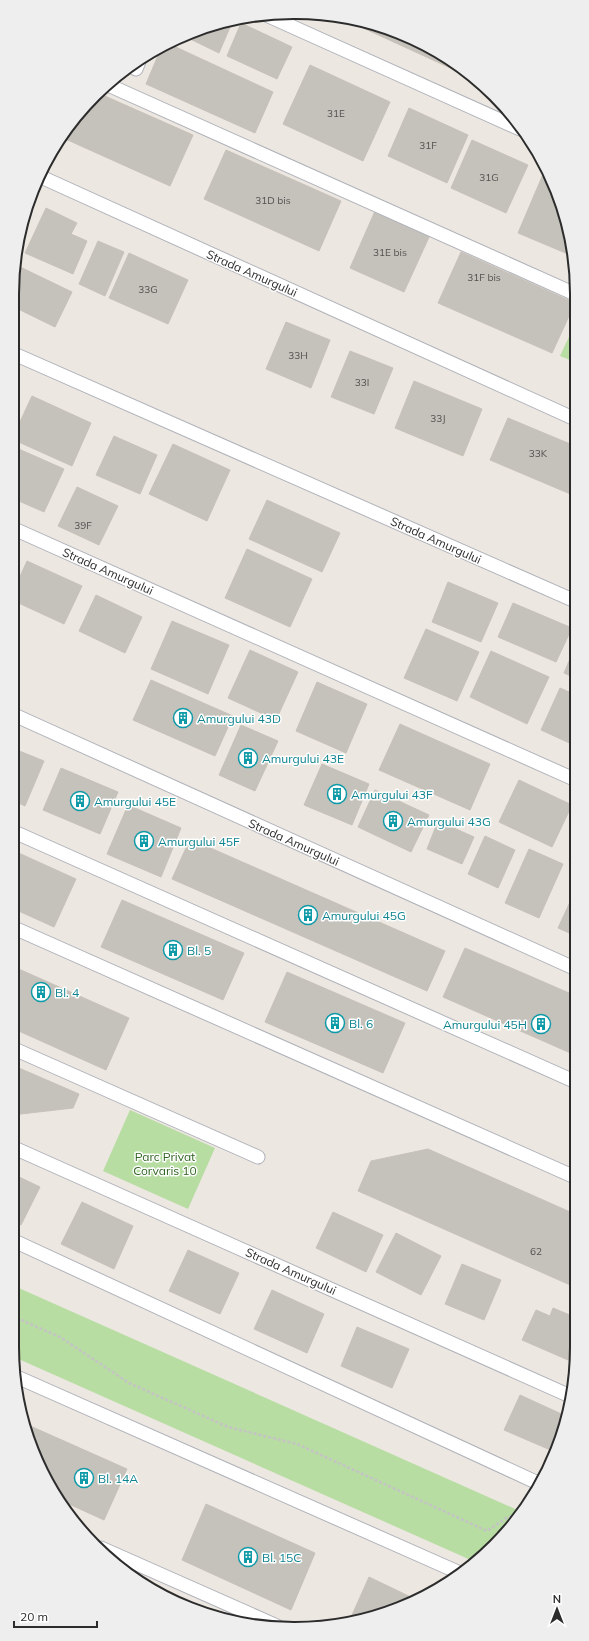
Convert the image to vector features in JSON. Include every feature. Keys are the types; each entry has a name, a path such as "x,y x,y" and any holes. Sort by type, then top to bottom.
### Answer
{"lane":[{"path":"277,20 512,125"},
{"path":"113,87 570,292"},
{"name":"Strada Amurgului","path":"45,179 570,417"},
{"name":"Strada Amurgului","path":"19,356 570,599"},
{"name":"Strada Amurgului","path":"19,531 570,777"},
{"name":"Strada Amurgului","path":"19,717 570,966"},
{"path":"19,834 570,1079"},
{"path":"19,930 570,1175"},
{"path":"19,1051 258,1157"},
{"name":"Strada Amurgului","path":"19,1150 566,1394"},
{"path":"19,1243 534,1481"},
{"path":"21,1379 455,1571"},
{"path":"112,1553 264,1620"}],"path":[{"path":"19,1319 60,1337 129,1384 228,1427 297,1444 487,1531 511,1516"}],"green space":[{"path":"570,335 570,360 560,356"},
{"name":"Parc Privat Corvaris 10","path":"130,1110 215,1148 188,1209 103,1171"},
{"path":"19,1288 516,1510 502,1528 469,1559 20,1360"}],"building":[{"path":"241,24 243,24 292,47 277,79 227,56"},
{"path":"230,26 219,53 191,39"},
{"path":"361,27 416,47 454,70"},
{"path":"174,46 273,92 255,133 146,84 158,55"},
{"path":"310,65 390,102 363,161 283,124"},
{"path":"104,96 193,135 170,186 66,139 87,113"},
{"path":"409,108 468,135 447,183 388,156"},
{"path":"472,140 528,165 506,213 451,188"},
{"path":"226,150 341,201 319,251 204,199"},
{"path":"543,175 561,223 567,254 518,233"},
{"path":"46,208 77,223 71,234 87,241 73,274 25,253"},
{"path":"375,211 430,235 404,292 350,268"},
{"path":"98,241 124,252 105,296 79,284"},
{"path":"461,252 570,301 570,314 552,353 438,303"},
{"path":"129,253 188,280 168,324 109,298"},
{"path":"21,267 72,292 55,327 19,309"},
{"path":"286,322 330,340 311,388 266,369"},
{"path":"350,351 393,368 374,414 331,397"},
{"path":"414,381 482,409 463,456 395,428"},
{"path":"32,396 91,423 72,466 19,442 19,424"},
{"path":"508,418 570,444 570,494 490,460"},
{"path":"114,436 157,455 140,494 96,475"},
{"path":"173,444 230,470 207,521 149,494"},
{"path":"19,449 64,469 44,512 19,501"},
{"path":"77,487 118,506 99,545 58,526"},
{"path":"267,500 340,533 322,572 249,539"},
{"path":"247,549 312,579 290,627 225,598"},
{"path":"27,561 82,586 64,624 19,603 19,579"},
{"path":"448,582 498,603 481,642 432,622"},
{"path":"96,595 142,617 125,653 79,631"},
{"path":"513,603 570,627 570,632 556,662 498,637"},
{"path":"172,621 229,645 208,694 151,669"},
{"path":"426,629 479,652 457,701 404,678"},
{"path":"250,650 298,672 276,720 228,698"},
{"path":"491,651 549,677 527,724 470,697"},
{"path":"570,659 570,676 564,673"},
{"name":"Amurgului 43D","path":"151,680 233,716 215,756 133,720"},
{"path":"317,682 367,704 346,753 296,731"},
{"path":"560,688 570,692 570,743 541,730"},
{"path":"400,724 490,764 470,810 379,770"},
{"name":"Amurgului 43E","path":"241,725 278,741 255,791 219,775"},
{"path":"19,751 44,761 25,806 19,803"},
{"name":"Amurgului 43F","path":"322,764 369,784 352,825 304,805"},
{"name":"Amurgului 45E","path":"61,768 118,792 100,834 43,810"},
{"path":"519,780 570,804 570,809 552,847 499,822"},
{"name":"Amurgului 43G","path":"375,790 429,815 411,852 358,827"},
{"name":"Amurgului 45F","path":"128,805 181,828 161,877 107,854"},
{"path":"438,821 474,837 462,864 427,849"},
{"path":"485,836 515,850 498,888 468,874"},
{"name":"Amurgului 45G","path":"190,839 445,951 427,991 172,879"},
{"path":"529,849 563,864 539,918 505,903"},
{"path":"19,853 76,879 54,927 19,911"},
{"name":"Bl. 5","path":"122,900 244,953 223,1000 101,947"},
{"path":"570,902 570,933 558,928"},
{"name":"Amurgului 45H","path":"465,948 570,993 570,1053 443,997"},
{"name":"Bl. 4","path":"19,969 129,1018 106,1070 19,1031"},
{"name":"Bl. 6","path":"287,972 405,1023 383,1073 265,1022"},
{"path":"19,1068 79,1094 73,1108 19,1114"},
{"path":"428,1149 570,1212 570,1285 358,1191 371,1161"},
{"path":"19,1177 40,1187 21,1225 19,1224"},
{"path":"82,1202 133,1226 114,1269 61,1244"},
{"path":"333,1212 383,1235 366,1272 316,1248"},
{"path":"396,1233 441,1256 421,1295 376,1272"},
{"path":"188,1250 239,1273 220,1314 169,1291"},
{"path":"462,1264 501,1280 484,1320 445,1304"},
{"path":"272,1290 324,1314 307,1353 254,1329"},
{"path":"553,1308 570,1315 569,1360 522,1340 536,1310 550,1316"},
{"path":"357,1327 409,1349 392,1388 341,1366"},
{"path":"520,1395 562,1414 550,1450 504,1430"},
{"name":"Bl. 14A","path":"31,1426 127,1469 104,1520 68,1503 65,1500 47,1468"},
{"name":"Bl. 15C","path":"206,1504 315,1553 291,1610 182,1560"},
{"path":"369,1577 410,1597 366,1613 351,1616"}],"place":[{"name":"Amurgului 43D","path":"183,718"},
{"name":"Amurgului 43E","path":"248,758"},
{"name":"Amurgului 43F","path":"337,794"},
{"name":"Amurgului 45E","path":"80,801"},
{"name":"Amurgului 43G","path":"393,821"},
{"name":"Amurgului 45F","path":"144,841"},
{"name":"Amurgului 45G","path":"308,915"},
{"name":"Bl. 5","path":"173,950"},
{"name":"Bl. 4","path":"41,992"},
{"name":"Bl. 6","path":"335,1023"},
{"name":"Amurgului 45H","path":"541,1024"},
{"name":"Bl. 14A","path":"84,1478"},
{"name":"Bl. 15C","path":"248,1557"}]}
